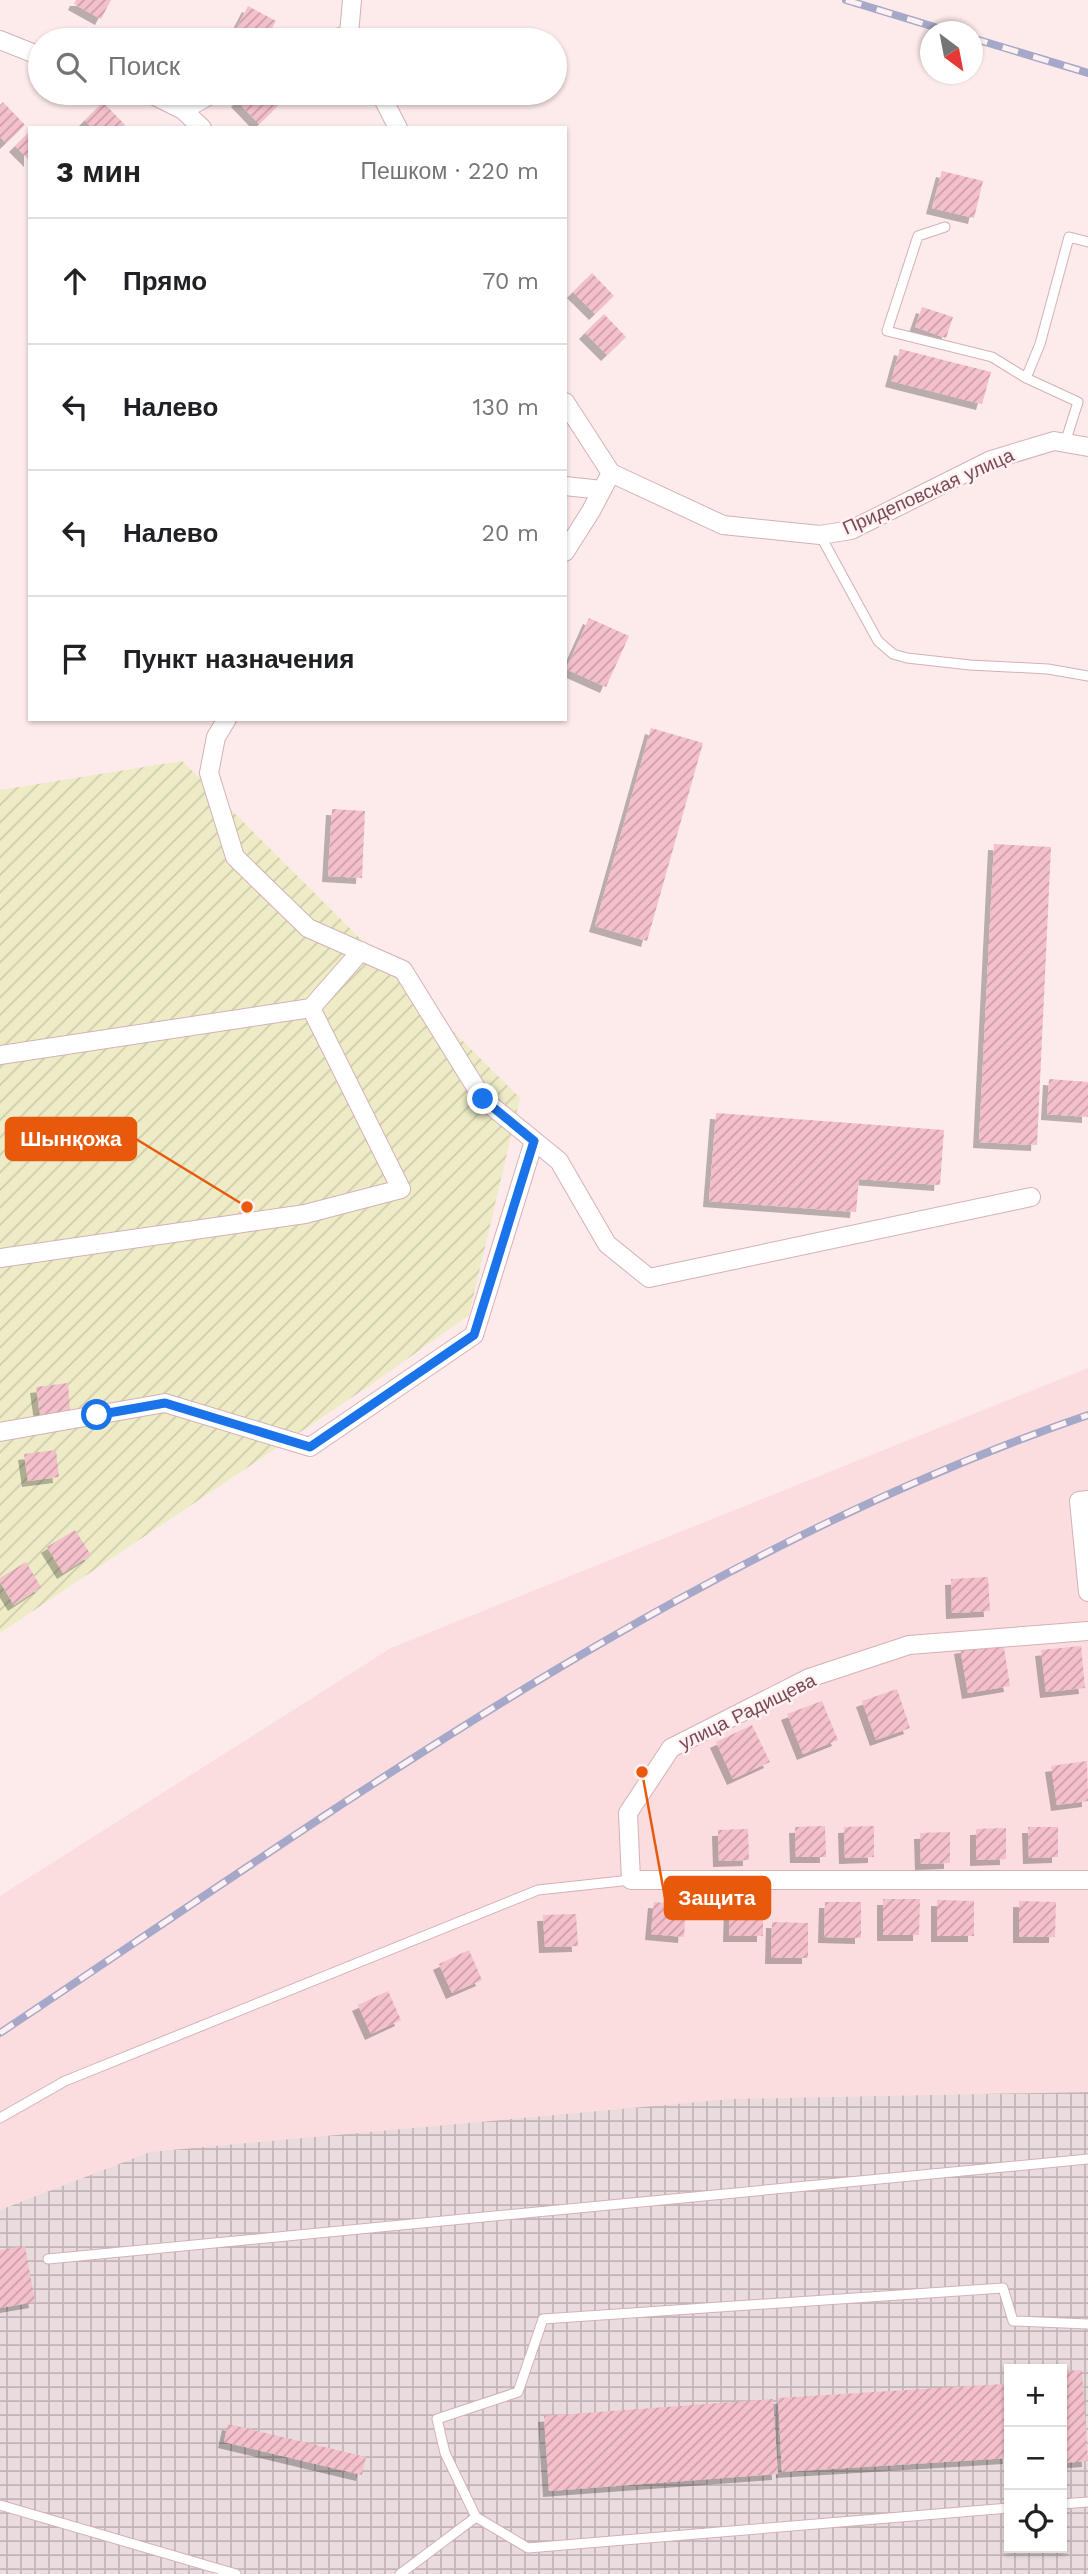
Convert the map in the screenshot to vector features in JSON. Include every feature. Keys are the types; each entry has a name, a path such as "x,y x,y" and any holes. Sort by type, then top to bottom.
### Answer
{"street":[{"path":"351,28 352,0"},
{"path":"0,40 28,51"},
{"path":"173,105 183,110 200,126"},
{"path":"183,110 192,105"},
{"path":"386,105 397,126"},
{"path":"567,405 611,472 567,549"},
{"name":"Придеповская улица","path":"611,472 723,526 820,535 850,530 991,460 1054,441 1088,447"},
{"path":"567,486 602,490"},
{"path":"226,721 216,737 209,773 235,857 309,928 403,971 483,1099 559,1161 581,1204 607,1244 649,1278 1031,1197"},
{"path":"0,1055 311,1008 361,951"},
{"path":"0,1258 305,1214 401,1189 311,1008"},
{"path":"0,1432 165,1403 310,1447 474,1335 534,1141"},
{"path":"1088,1500 1079,1501 1088,1592"},
{"name":"улица Радищева","path":"631,1880 628,1813 671,1748 809,1678 909,1645 1088,1631"},
{"path":"631,1880 1088,1880"}],"lane":[{"path":"945,227 918,236 887,331 992,357 1026,379 1083,403 1065,443"},
{"path":"1026,379 1040,344 1069,237 1088,242"},
{"path":"820,535 878,641 894,653 908,658 970,665 1048,669 1088,676"},
{"path":"0,2118 65,2081 538,1890 631,1880"},
{"path":"48,2259 1088,2159"},
{"path":"1004,2508 528,2548 476,2516 445,2453 437,2419 518,2392 543,2319 1003,2288 1013,2321 1088,2324"},
{"path":"1067,2504 1088,2502"},
{"path":"0,2505 236,2574"},
{"path":"400,2574 476,2516"}],"shaded area":[{"path":"1088,1368 1088,2280 0,2346 0,1896 391,1648"},
{"path":"1088,2092 1088,2574 0,2574 0,2210 150,2152 731,2099"}],"green space":[{"path":"182,761 520,1098 469,1315 369,1386 0,1633 0,790"}],"building":[{"path":"76,0 111,0 101,19 74,4"},
{"path":"248,6 276,21 272,28 237,28"},
{"path":"3,102 25,125 6,143 0,137 0,105"},
{"path":"100,105 106,105 125,125 90,126 85,120"},
{"path":"241,105 278,106 259,124"},
{"path":"28,133 28,159 15,146"},
{"path":"942,171 983,181 974,218 932,208"},
{"path":"592,273 614,296 595,314 573,292"},
{"path":"922,307 953,317 946,338 915,327"},
{"path":"604,314 626,337 607,355 585,333"},
{"path":"900,349 991,372 982,404 891,381"},
{"path":"589,618 629,636 606,687 567,669"},
{"path":"651,728 703,743 647,941 595,926"},
{"path":"332,809 365,811 362,878 328,876"},
{"path":"994,844 1051,847 1037,1145 979,1142"},
{"path":"1049,1079 1088,1082 1088,1117 1047,1114"},
{"path":"716,1113 944,1130 940,1185 859,1179 856,1212 709,1201"},
{"path":"68,1383 70,1410 40,1415 36,1387"},
{"path":"56,1450 59,1477 28,1481 24,1454"},
{"path":"75,1530 91,1555 63,1573 47,1547"},
{"path":"26,1562 41,1587 14,1605 0,1578"},
{"path":"988,1577 990,1611 952,1613 951,1579"},
{"path":"1003,1641 1010,1686 968,1693 960,1648"},
{"path":"1081,1646 1085,1688 1046,1692 1041,1650"},
{"path":"897,1689 910,1728 876,1740 862,1701"},
{"path":"822,1701 838,1740 803,1754 787,1714"},
{"path":"752,1725 770,1762 733,1779 716,1742"},
{"path":"1087,1761 1088,1801 1057,1805 1051,1766"},
{"path":"825,1826 826,1857 796,1857 795,1827"},
{"path":"874,1826 874,1857 845,1858 844,1827"},
{"path":"1028,1827 1058,1827 1058,1857 1029,1858"},
{"path":"1006,1828 1006,1859 976,1860 976,1829"},
{"path":"748,1829 749,1860 719,1861 718,1830"},
{"path":"950,1832 950,1863 921,1864 920,1833"},
{"path":"883,1899 920,1899 919,1935 883,1935"},
{"path":"937,1900 974,1901 974,1936 937,1936"},
{"path":"1019,1901 1056,1902 1055,1937 1019,1937"},
{"path":"654,1902 686,1905 684,1937 651,1934"},
{"path":"825,1902 861,1902 861,1938 824,1937"},
{"path":"730,1904 763,1904 763,1936 729,1936"},
{"path":"576,1914 578,1946 545,1947 543,1915"},
{"path":"772,1922 808,1923 808,1958 771,1958"},
{"path":"469,1950 482,1980 452,1993 439,1964"},
{"path":"388,1991 401,2020 371,2034 358,2005"},
{"path":"25,2246 35,2302 0,2308 0,2250"},
{"path":"1082,2370 1088,2461 1067,2463 1067,2371"},
{"path":"1004,2384 1004,2458 782,2472 778,2398"},
{"path":"773,2399 778,2474 549,2491 544,2416"},
{"path":"228,2424 366,2457 362,2475 224,2442"}],"railway":[{"path":"846,0 920,23"},
{"path":"983,41 1088,73"},
{"path":"0,2033 392,1772 525,1688 660,1609 799,1536 941,1471 1088,1415"}],"place":[{"name":"Шынқожа","path":"247,1207"},
{"name":"Защита","path":"642,1772"}],"route":[{"path":"97,1415 165,1403 310,1447 474,1335 534,1141 483,1099"}]}
